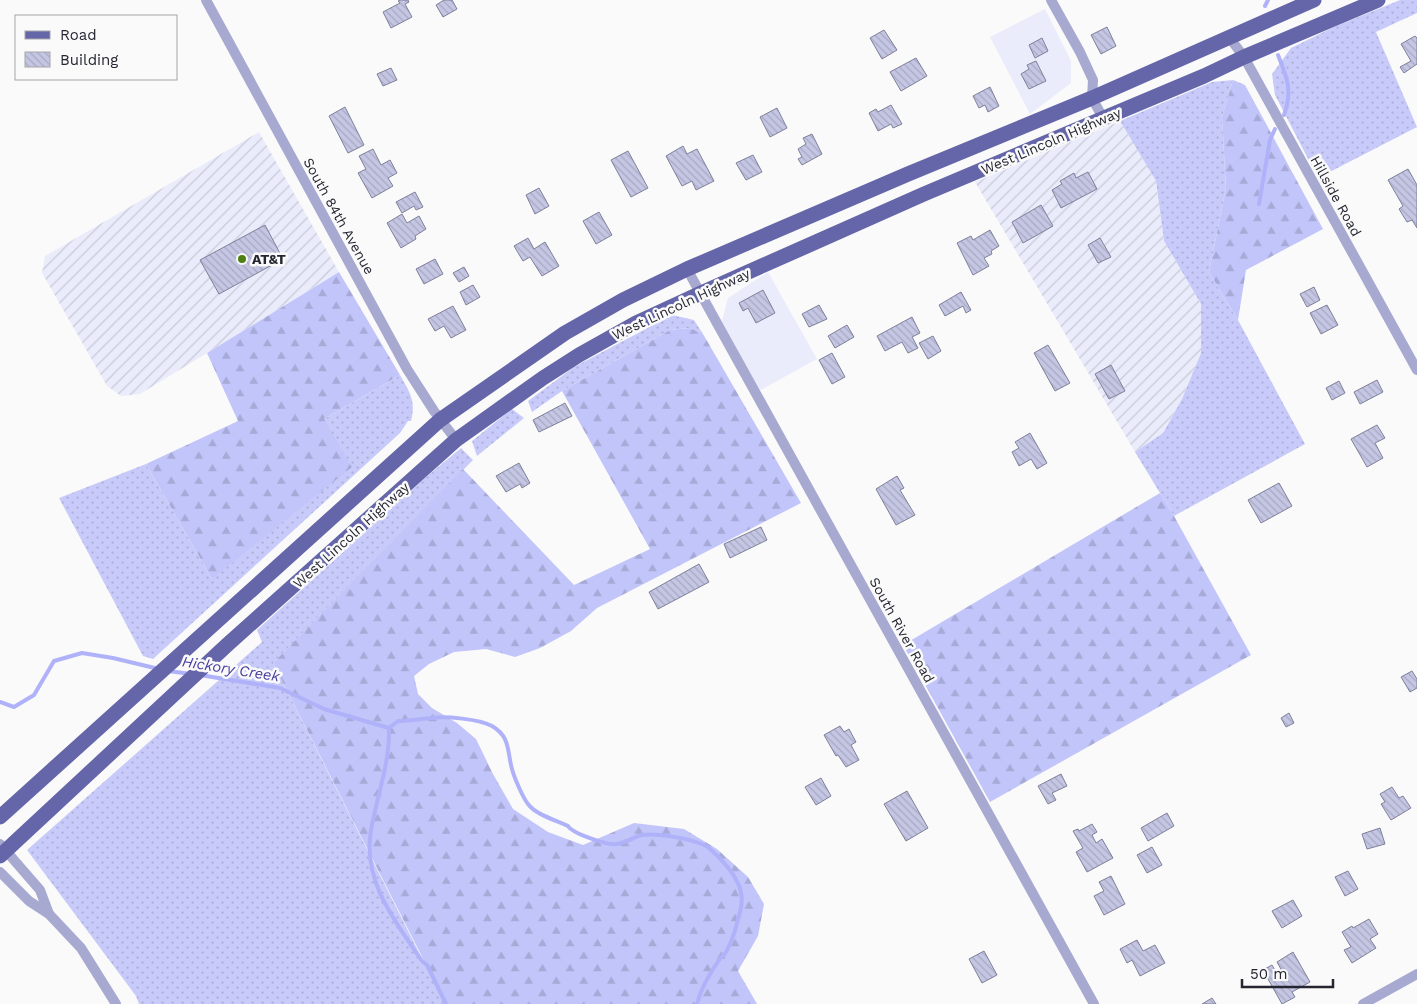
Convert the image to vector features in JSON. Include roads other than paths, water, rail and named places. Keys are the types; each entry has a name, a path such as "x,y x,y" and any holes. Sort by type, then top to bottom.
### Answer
{"main road":[{"name":"West Lincoln Highway","path":"0,818 440,420 565,333 623,300 687,269 908,174 1092,98 1314,0"},
{"name":"West Lincoln Highway","path":"2,851 227,645 456,440 543,378 580,355 636,323 701,293 924,194 1204,76 1378,0"}],"street":[{"name":"South 84th Avenue","path":"206,0 407,369 440,420 456,440"},
{"path":"1051,0 1080,52 1093,80 1092,98 1103,118"},
{"name":"Hillside Road","path":"1229,37 1244,57 1417,370"},
{"name":"South River Road","path":"687,269 1094,1004"},
{"path":"2,851 40,890 49,914"},
{"path":"0,872 29,901 49,914 81,948 116,1004"},
{"path":"1363,1004 1417,974"}],"waterway":[{"path":"1265,6 1268,0"},
{"path":"1278,55 1288,84 1287,106 1284,115"},
{"path":"1259,204 1270,140 1275,129"},
{"name":"Hickory Creek","path":"0,702 14,707 34,695 54,661 82,653 159,669"},
{"name":"Hickory Creek","path":"168,671 191,674"},
{"name":"Hickory Creek","path":"200,675 280,688 324,709 389,728"},
{"name":"Hickory Creek","path":"389,728 398,721 437,717 462,719 492,726 498,730 505,740 513,773 521,792 528,804 541,814 583,835 606,843 617,844 642,835 657,835 686,839 709,848 724,863 735,878 740,887 742,901 731,942 706,981 697,1004"},
{"path":"389,728 385,767 371,830 371,866 383,900 401,931 422,961 427,965 446,1004"}],"place":[{"name":"AT&T","path":"242,259"}]}
